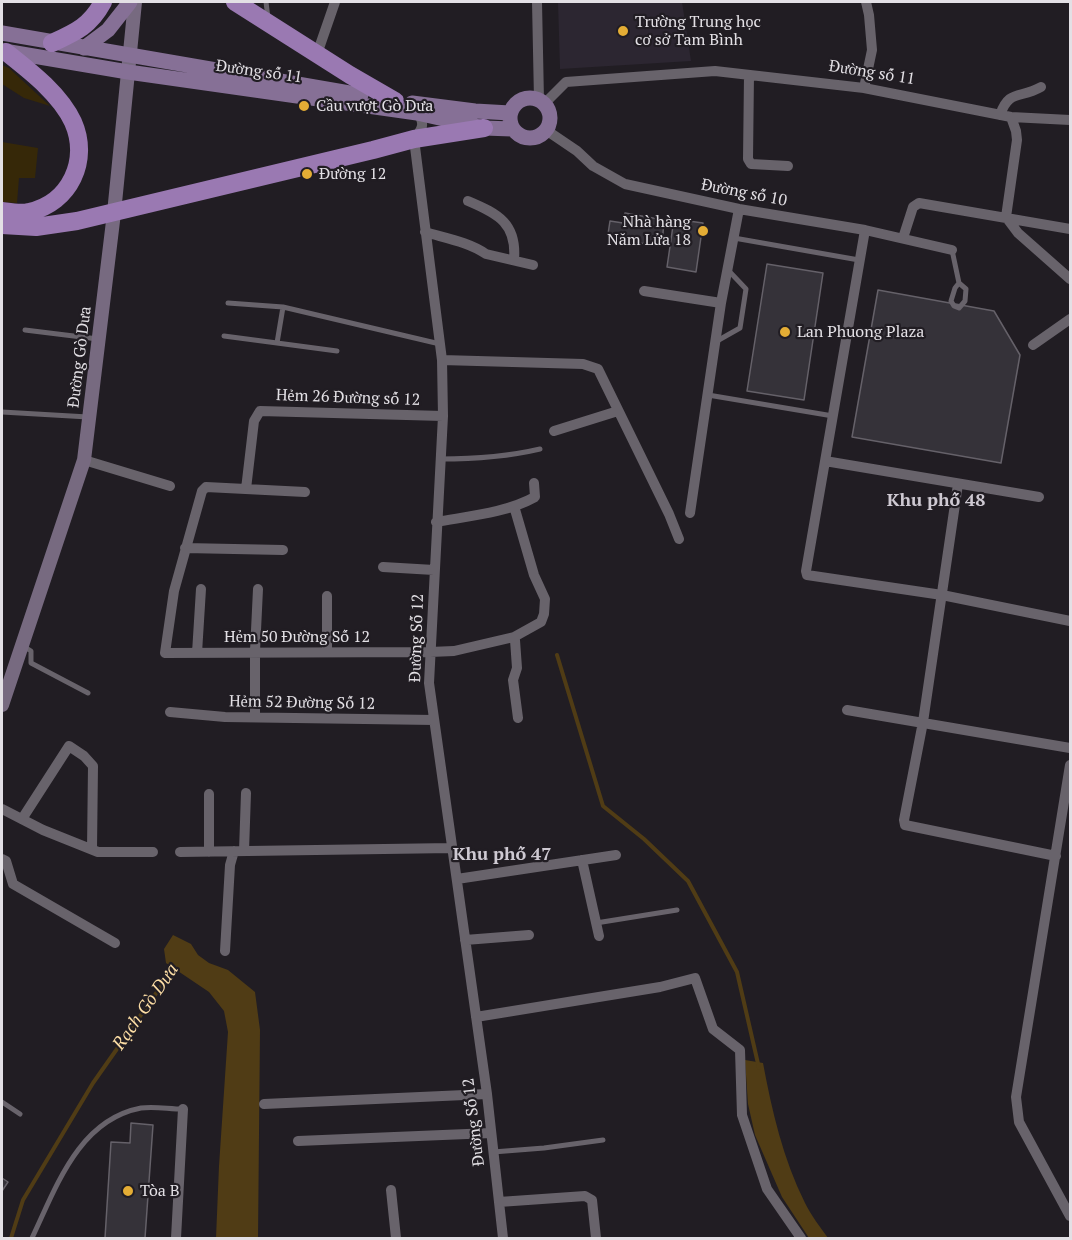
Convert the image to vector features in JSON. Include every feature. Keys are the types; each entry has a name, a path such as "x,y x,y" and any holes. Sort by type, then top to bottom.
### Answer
{"highway":[{"path":"52,42 86,26 103,2"},
{"path":"235,2 395,101"},
{"path":"2,211 27,213 49,206 69,185 77,170 80,152 72,121 63,107 30,71 4,51"},
{"path":"2,225 36,227 114,213 414,139 484,128"}],"main road":[{"path":"84,48 108,30 130,2"},
{"name":"Đường số 11","path":"2,33 395,101 475,111 511,121"},
{"name":"Đường số 11","path":"4,51 128,72 417,113 484,128 511,121"},
{"path":"532,98 541,102 550,116 546,130 538,137 528,139 519,136 511,121 513,108 521,100 532,98"}],"street":[{"name":"Đường Gò Dưa","path":"2,705 84,460 114,213 135,2"},
{"path":"317,54 335,2"},
{"path":"537,2 541,102"},
{"path":"864,88 872,50 866,2"},
{"name":"Đường số 11","path":"541,102 566,82 715,70 864,88 1006,116 1071,120"},
{"path":"749,75 748,159 751,164 788,166"},
{"path":"1041,87 1031,93 1007,99 1006,116 1016,131 1017,140 1006,216 1018,233 1071,279"},
{"name":"Đường Số 12","path":"417,113 422,118 423,124 414,139 442,360 443,416 429,683 476,1017 503,1239"},
{"name":"Đường số 10","path":"546,130 577,151 593,166 625,184 739,209 865,230 952,250"},
{"path":"468,201 501,219 513,233 514,260"},
{"path":"903,238 914,207 919,203 1006,216 1071,229"},
{"path":"690,513 722,303 739,209"},
{"path":"865,230 807,575 942,595 1071,621"},
{"path":"425,232 453,240 486,254 533,265"},
{"path":"644,291 722,303"},
{"path":"1033,345 1071,319"},
{"path":"442,360 583,364 598,369 679,538"},
{"name":"Hẻm 26 Đường số 12","path":"246,489 254,421 261,411 443,416"},
{"path":"554,431 618,411"},
{"path":"84,460 170,486"},
{"path":"825,461 1039,497"},
{"path":"436,522 514,506 536,497 534,483"},
{"path":"958,484 923,722 904,819 905,825 1056,856"},
{"path":"283,550 185,548 199,497 206,487 305,492"},
{"name":"Hẻm 50 Đường Số 12","path":"185,548 174,591 165,653 454,651 514,637 541,622 545,599 534,575 514,506"},
{"path":"383,567 434,570"},
{"path":"197,653 201,589"},
{"path":"255,717 258,589"},
{"path":"327,596 327,652"},
{"path":"514,637 517,668 513,680 518,718"},
{"path":"847,710 1071,748"},
{"name":"Hẻm 52 Đường Số 12","path":"170,711 225,717 434,720"},
{"path":"22,819 69,746 84,756 93,766 92,849"},
{"path":"1071,765 1016,1096 1019,1122 1071,1216"},
{"path":"225,951 230,865 239,851 246,793"},
{"path":"209,794 209,852"},
{"path":"2,809 43,830 98,852 153,852"},
{"path":"180,852 452,848"},
{"path":"457,879 615,855"},
{"path":"2,859 6,861 13,884 115,943"},
{"path":"582,860 598,936"},
{"path":"465,940 529,934"},
{"path":"476,1017 660,987 695,978 713,1029 740,1050 742,1115 767,1189 801,1239"},
{"path":"264,1104 486,1094"},
{"path":"176,1239 183,1109"},
{"path":"298,1141 491,1133"},
{"path":"391,1190 396,1239"},
{"path":"499,1202 585,1196 592,1200 596,1239"}],"lane":[{"path":"266,2 268,22"},
{"path":"734,238 860,260"},
{"path":"952,250 959,284"},
{"path":"716,342 740,328 746,289 728,270"},
{"path":"228,303 283,307 440,344"},
{"path":"277,343 283,307"},
{"path":"25,330 98,339"},
{"path":"224,336 337,351"},
{"path":"708,395 833,416"},
{"path":"2,412 89,417"},
{"path":"440,459 492,458 540,449"},
{"path":"22,645 31,651 31,663 88,693"},
{"path":"596,923 676,910"},
{"path":"2,1102 20,1114"},
{"path":"32,1239 64,1170 90,1134 121,1113 144,1107 183,1109"},
{"path":"493,1152 603,1140"}],"shaded area":[{"name":"Trường Trung học cơ sở Tam Bình","path":"558,2 682,2 691,61 560,69"},
{"path":"2,65 9,68 50,106 24,98 2,84"},
{"path":"2,142 38,148 35,178 19,178 17,203 2,202"},
{"path":"173,935 191,944 198,955 209,963 228,970 255,992 260,1030 258,1238 216,1238 228,1032 224,1011 209,992 166,963 164,949"},
{"path":"745,1060 763,1063 774,1117 790,1169 807,1207 828,1238 809,1238 782,1197 755,1135 748,1104"}],"building":[{"path":"625,213 664,220 662,246 639,243 638,240 608,234 610,221 623,223"},
{"path":"674,219 703,223 696,272 667,267"},
{"name":"Lan Phuong Plaza","path":"767,264 823,273 804,400 747,391"},
{"path":"878,290 994,311 1020,355 1001,463 852,437"},
{"name":"Tòa B","path":"131,1123 153,1125 145,1238 105,1238 111,1142 130,1143"},
{"path":"2,1178 8,1182 2,1191"}],"waterway":[{"path":"557,655 603,806 644,839 688,881 737,972 759,1068"},
{"name":"Rạch Gò Dưa","path":"11,1238 23,1200 93,1083 176,965"}],"place":[{"name":"Trường Trung học cơ sở Tam Bình","path":"623,31"},
{"name":"Cầu vượt Gò Dưa","path":"304,106"},
{"name":"Đường 12","path":"307,174"},
{"name":"Nhà hàng Năm Lửa 18","path":"703,231"},
{"name":"Lan Phuong Plaza","path":"785,332"},
{"name":"Tòa B","path":"128,1191"}],"district":[{"name":"Khu phố 48","path":"936,501"},
{"name":"Khu phố 47","path":"502,855"}]}
